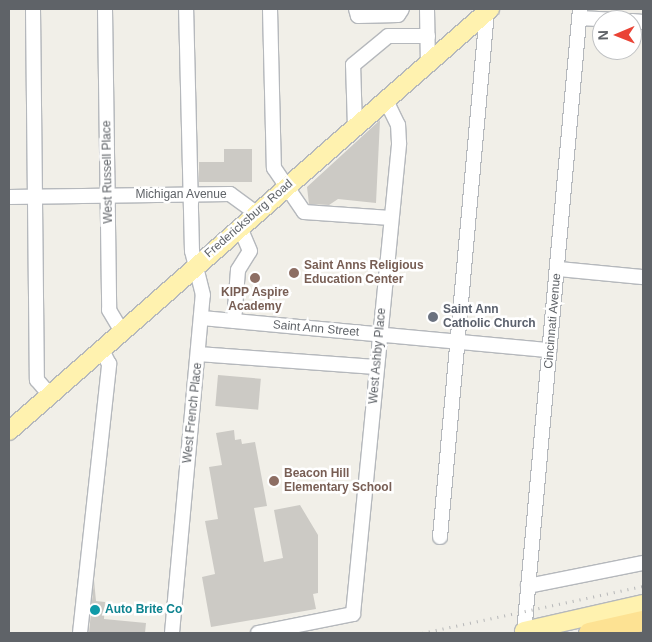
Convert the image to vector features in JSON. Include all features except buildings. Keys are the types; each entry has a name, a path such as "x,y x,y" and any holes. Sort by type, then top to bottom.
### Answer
{"highway":[{"path":"589,633 643,622"},
{"path":"629,633 643,630"}],"main road":[{"name":"Fredericksburg Road","path":"9,431 489,10"},
{"path":"524,632 643,604"}],"street":[{"path":"33,9 37,380 50,395"},
{"name":"West Russell Place","path":"105,9 109,310 122,332"},
{"name":"West French Place","path":"172,633 202,318 203,283 192,251 186,9"},
{"path":"270,9 272,162 304,212 391,218"},
{"path":"356,9 358,16 398,15 402,9"},
{"path":"427,9 428,65"},
{"path":"440,537 460,342 489,10"},
{"name":"Cincinnati Avenue","path":"524,632 580,13"},
{"path":"355,127 354,65 388,36 428,36"},
{"name":"West Ashby Place","path":"258,633 354,614 398,143 398,125 386,100"},
{"name":"Michigan Avenue","path":"9,196 191,193 240,197 256,213"},
{"path":"234,321 238,270 250,251 240,228"},
{"path":"558,269 643,277"},
{"name":"Saint Ann Street","path":"202,318 550,350"},
{"path":"80,633 109,364 102,350"},
{"path":"198,354 376,368"},
{"path":"528,586 643,564"}],"railway":[{"path":"422,633 643,586"}],"place":[{"name":"Saint Anns Religious Education Center","path":"294,273"},
{"name":"KIPP Aspire Academy","path":"255,278"},
{"name":"Saint Ann Catholic Church","path":"433,317"},
{"name":"Beacon Hill Elementary School","path":"274,481"},
{"name":"Auto Brite Co","path":"95,610"}]}
